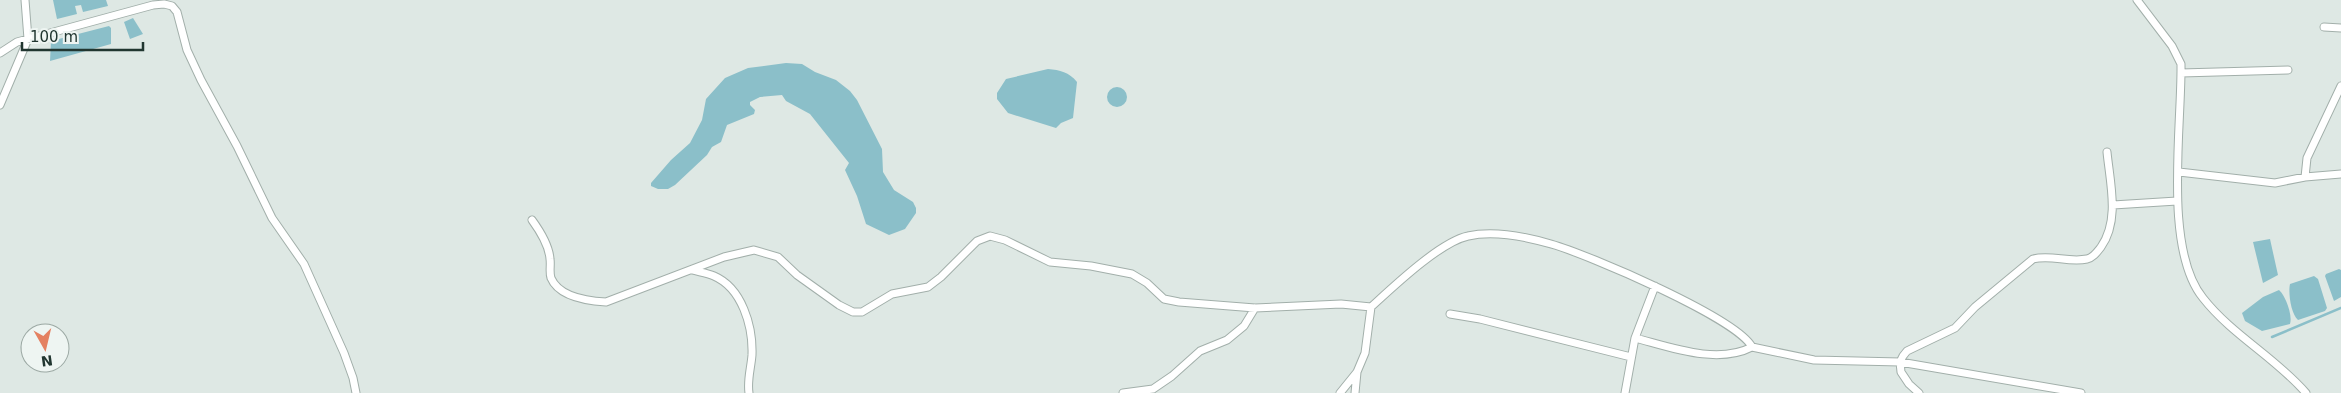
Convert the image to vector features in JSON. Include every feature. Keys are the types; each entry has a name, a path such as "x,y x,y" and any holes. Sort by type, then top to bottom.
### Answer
{"street":[{"path":"0,105 28,39 26,0"},
{"path":"2137,0 2172,46 2181,64 2177,202 2186,263 2192,281 2203,298 2275,362 2306,393"},
{"path":"0,53 17,42 153,5 164,4 172,6 177,12 187,50 201,80 237,146 272,218 304,264 344,353 356,393"},
{"path":"2324,27 2341,28"},
{"path":"2181,73 2288,70"},
{"path":"2305,177 2307,158 2341,86"},
{"path":"1919,393 1909,384 1901,372 1900,362 1907,351 1955,328 1975,307 2033,259 2043,256 2071,260 2090,259 2105,242 2113,205 2106,152"},
{"path":"2179,172 2275,184 2305,177 2341,174"},
{"path":"2113,205 2177,202"},
{"path":"532,220 546,244 550,257 551,278 568,294 588,301 606,302 613,300 659,280 740,252 754,250 767,252 778,257 797,275 839,305 853,312 862,312 892,294 928,287 941,278 977,241 990,236 1005,240 1050,262 1108,268 1132,274 1148,283 1164,299 1178,302 1255,308 1341,304 1370,307"},
{"path":"1340,393 1357,372 1365,353 1370,307 1386,292 1443,248 1466,236 1482,234 1551,244 1655,286 1742,334 1752,347 1814,360 1900,362 2081,393"},
{"path":"692,270 714,276 729,285 740,299 748,326 752,354 749,393"},
{"path":"1625,393 1635,338 1655,286"},
{"path":"1123,393 1153,389 1172,376 1200,351 1227,340 1244,326 1255,308"},
{"path":"1450,314 1480,318 1631,357"},
{"path":"1635,338 1701,353 1743,352 1752,347"},
{"path":"1355,393 1357,372"}],"water":[{"path":"53,0 106,0 108,6 83,12 81,5 75,6 77,14 57,19"},
{"path":"133,18 143,34 130,39 124,22"},
{"path":"109,26 111,28 111,44 50,61 51,41"},
{"path":"786,63 802,64 815,72 836,80 850,91 857,100 882,149 883,172 894,190 913,202 916,208 916,213 905,229 889,235 866,224 857,196 845,170 849,163 810,114 786,101 782,95 760,97 750,102 750,105 755,110 754,114 727,125 721,142 712,147 707,155 675,185 668,189 658,189 651,186 651,183 671,160 690,143 702,120 706,99 725,78 748,68"},
{"path":"1048,69 1064,72 1077,82 1073,118 1061,123 1056,128 1008,113 997,99 997,93 1006,79"},
{"path":"1117,87 1124,90 1127,97 1124,104 1117,107 1110,104 1107,97 1110,90"},
{"path":"2270,239 2278,275 2263,283 2253,242"},
{"path":"2339,269 2341,270 2341,297 2334,301 2325,276"},
{"path":"2314,276 2318,279 2327,308 2325,311 2298,320 2291,303 2290,284"},
{"path":"2279,290 2288,306 2290,324 2262,331 2245,321 2242,313 2263,297"}],"waterway":[{"path":"2272,337 2341,308"}]}
